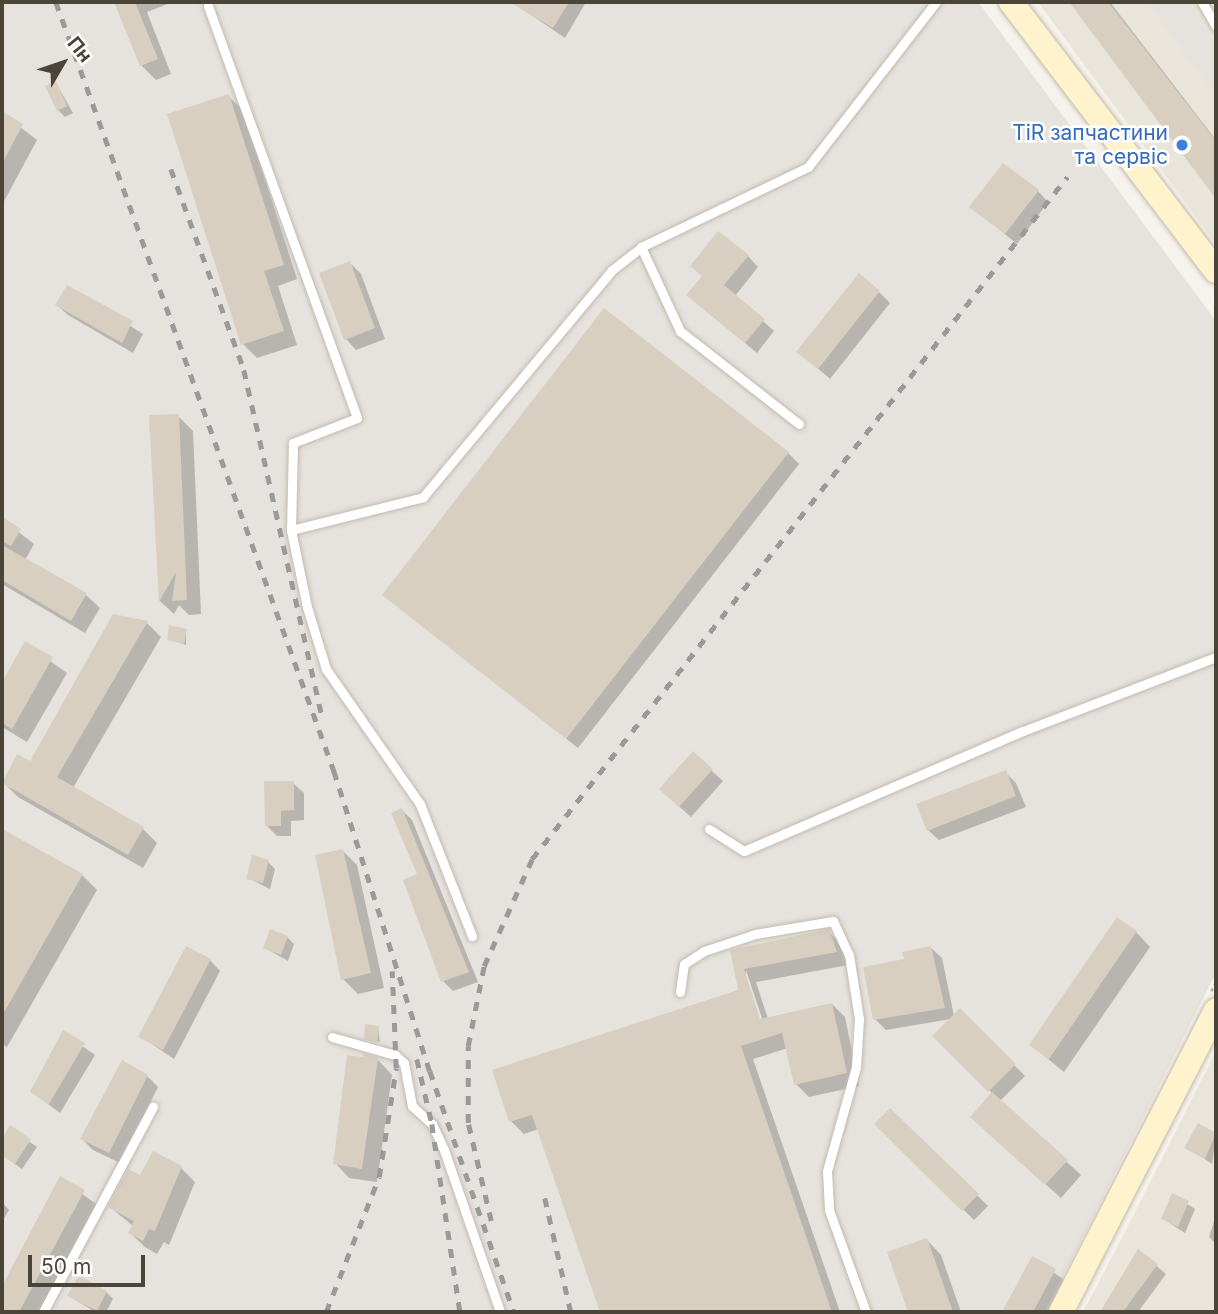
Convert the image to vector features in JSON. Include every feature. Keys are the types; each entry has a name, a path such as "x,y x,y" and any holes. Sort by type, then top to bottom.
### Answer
{"street":[{"path":"1011,2 1216,271"},
{"path":"1061,1312 1216,1010"}],"lane":[{"path":"291,530 423,497 612,270 641,247 808,167 936,2"},
{"path":"1202,2 1216,26"},
{"path":"208,6 357,418 293,443 291,530 307,607 326,670 420,804 472,936"},
{"path":"641,247 680,331 799,424"},
{"path":"709,829 744,851 1016,734 1216,657"},
{"path":"680,992 684,964 704,951 755,934 833,921 849,955 859,1019 856,1067 827,1171 829,1210 866,1312"},
{"path":"332,1037 395,1055 404,1063 412,1106 432,1125 444,1150 500,1312"},
{"path":"43,1312 153,1107"}],"shaded area":[{"path":"2,2 978,2 1216,321 1216,973 1045,1312 2,1312"},
{"path":"1038,2 1216,2 1216,244"},
{"path":"1147,2 1188,2 1216,44 1216,96"},
{"path":"1216,1051 1216,1312 1083,1312 1124,1234"}],"building":[{"path":"114,2 135,2 158,59 140,66"},
{"path":"509,2 569,2 553,28"},
{"path":"1069,2 1108,2 1216,141 1216,199"},
{"path":"56,81 67,106 57,111 45,86"},
{"path":"229,94 284,265 264,271 284,331 241,345 167,114"},
{"path":"2,111 23,124 2,164"},
{"path":"1003,163 1039,190 1005,234 969,207"},
{"path":"718,231 749,255 724,285 765,319 745,343 686,295 702,276 690,266"},
{"path":"350,261 375,328 344,340 319,273"},
{"path":"859,273 880,291 818,369 796,352"},
{"path":"67,285 133,321 122,343 55,305"},
{"path":"604,308 789,452 566,739 382,595"},
{"path":"179,414 187,600 172,601 176,572 159,602 149,415"},
{"path":"2,517 21,529 11,546 2,541"},
{"path":"2,545 87,593 71,621 2,580"},
{"path":"113,614 148,621 57,777 144,827 128,855 2,783 17,754 30,761"},
{"path":"169,625 187,629 184,644 167,640"},
{"path":"25,641 53,657 12,729 2,723 2,682"},
{"path":"693,751 713,769 679,807 659,789"},
{"path":"1006,770 1016,796 927,831 916,804"},
{"path":"264,781 294,781 294,810 281,811 281,826 265,826"},
{"path":"402,808 469,972 441,982 403,880 417,874 391,813"},
{"path":"2,829 83,874 2,1016"},
{"path":"343,849 371,973 341,980 315,855"},
{"path":"252,855 269,860 263,883 246,879"},
{"path":"1117,917 1137,931 1049,1059 1029,1045"},
{"path":"270,929 288,936 281,955 263,948"},
{"path":"829,929 837,952 744,969 760,1019 832,1003 847,1073 794,1085 782,1033 741,1046 832,1312 600,1312 532,1115 509,1122 492,1070 738,990 730,950"},
{"path":"186,946 211,959 163,1050 138,1037"},
{"path":"931,946 945,1008 873,1020 863,967 904,959 902,952"},
{"path":"960,1008 1016,1064 988,1092 932,1036"},
{"path":"365,1024 379,1026 377,1043 364,1039"},
{"path":"63,1030 85,1043 49,1104 30,1092"},
{"path":"363,1053 378,1058 362,1169 333,1164 347,1055 363,1057"},
{"path":"122,1060 148,1075 109,1153 80,1139"},
{"path":"992,1092 1068,1160 1045,1185 970,1117"},
{"path":"890,1108 979,1194 962,1211 874,1124"},
{"path":"1198,1123 1216,1133 1205,1159 1184,1148"},
{"path":"10,1125 31,1139 15,1164 2,1155 2,1139"},
{"path":"153,1151 182,1166 155,1231 149,1229 143,1241 128,1233 134,1221 108,1207 128,1169 140,1175"},
{"path":"60,1176 85,1190 19,1312 2,1312 2,1286"},
{"path":"1172,1193 1189,1201 1178,1227 1161,1219"},
{"path":"927,1238 953,1312 908,1312 887,1252"},
{"path":"1138,1249 1158,1264 1123,1312 1100,1312"},
{"path":"1032,1256 1056,1269 1033,1312 1002,1312"},
{"path":"79,1275 107,1291 97,1311 67,1296"}],"railway":[{"path":"56,2 334,771 430,1071 514,1312"},
{"path":"171,169 244,370 322,715"},
{"path":"491,1221 468,1123 468,1046 484,966 532,859 1067,177"},
{"path":"326,1312 379,1177 396,1068 392,971"},
{"path":"417,1059 432,1124 460,1312"},
{"path":"545,1198 571,1312"}],"place":[{"name":"TiR запчастини та сервіс","path":"1182,145"}]}
